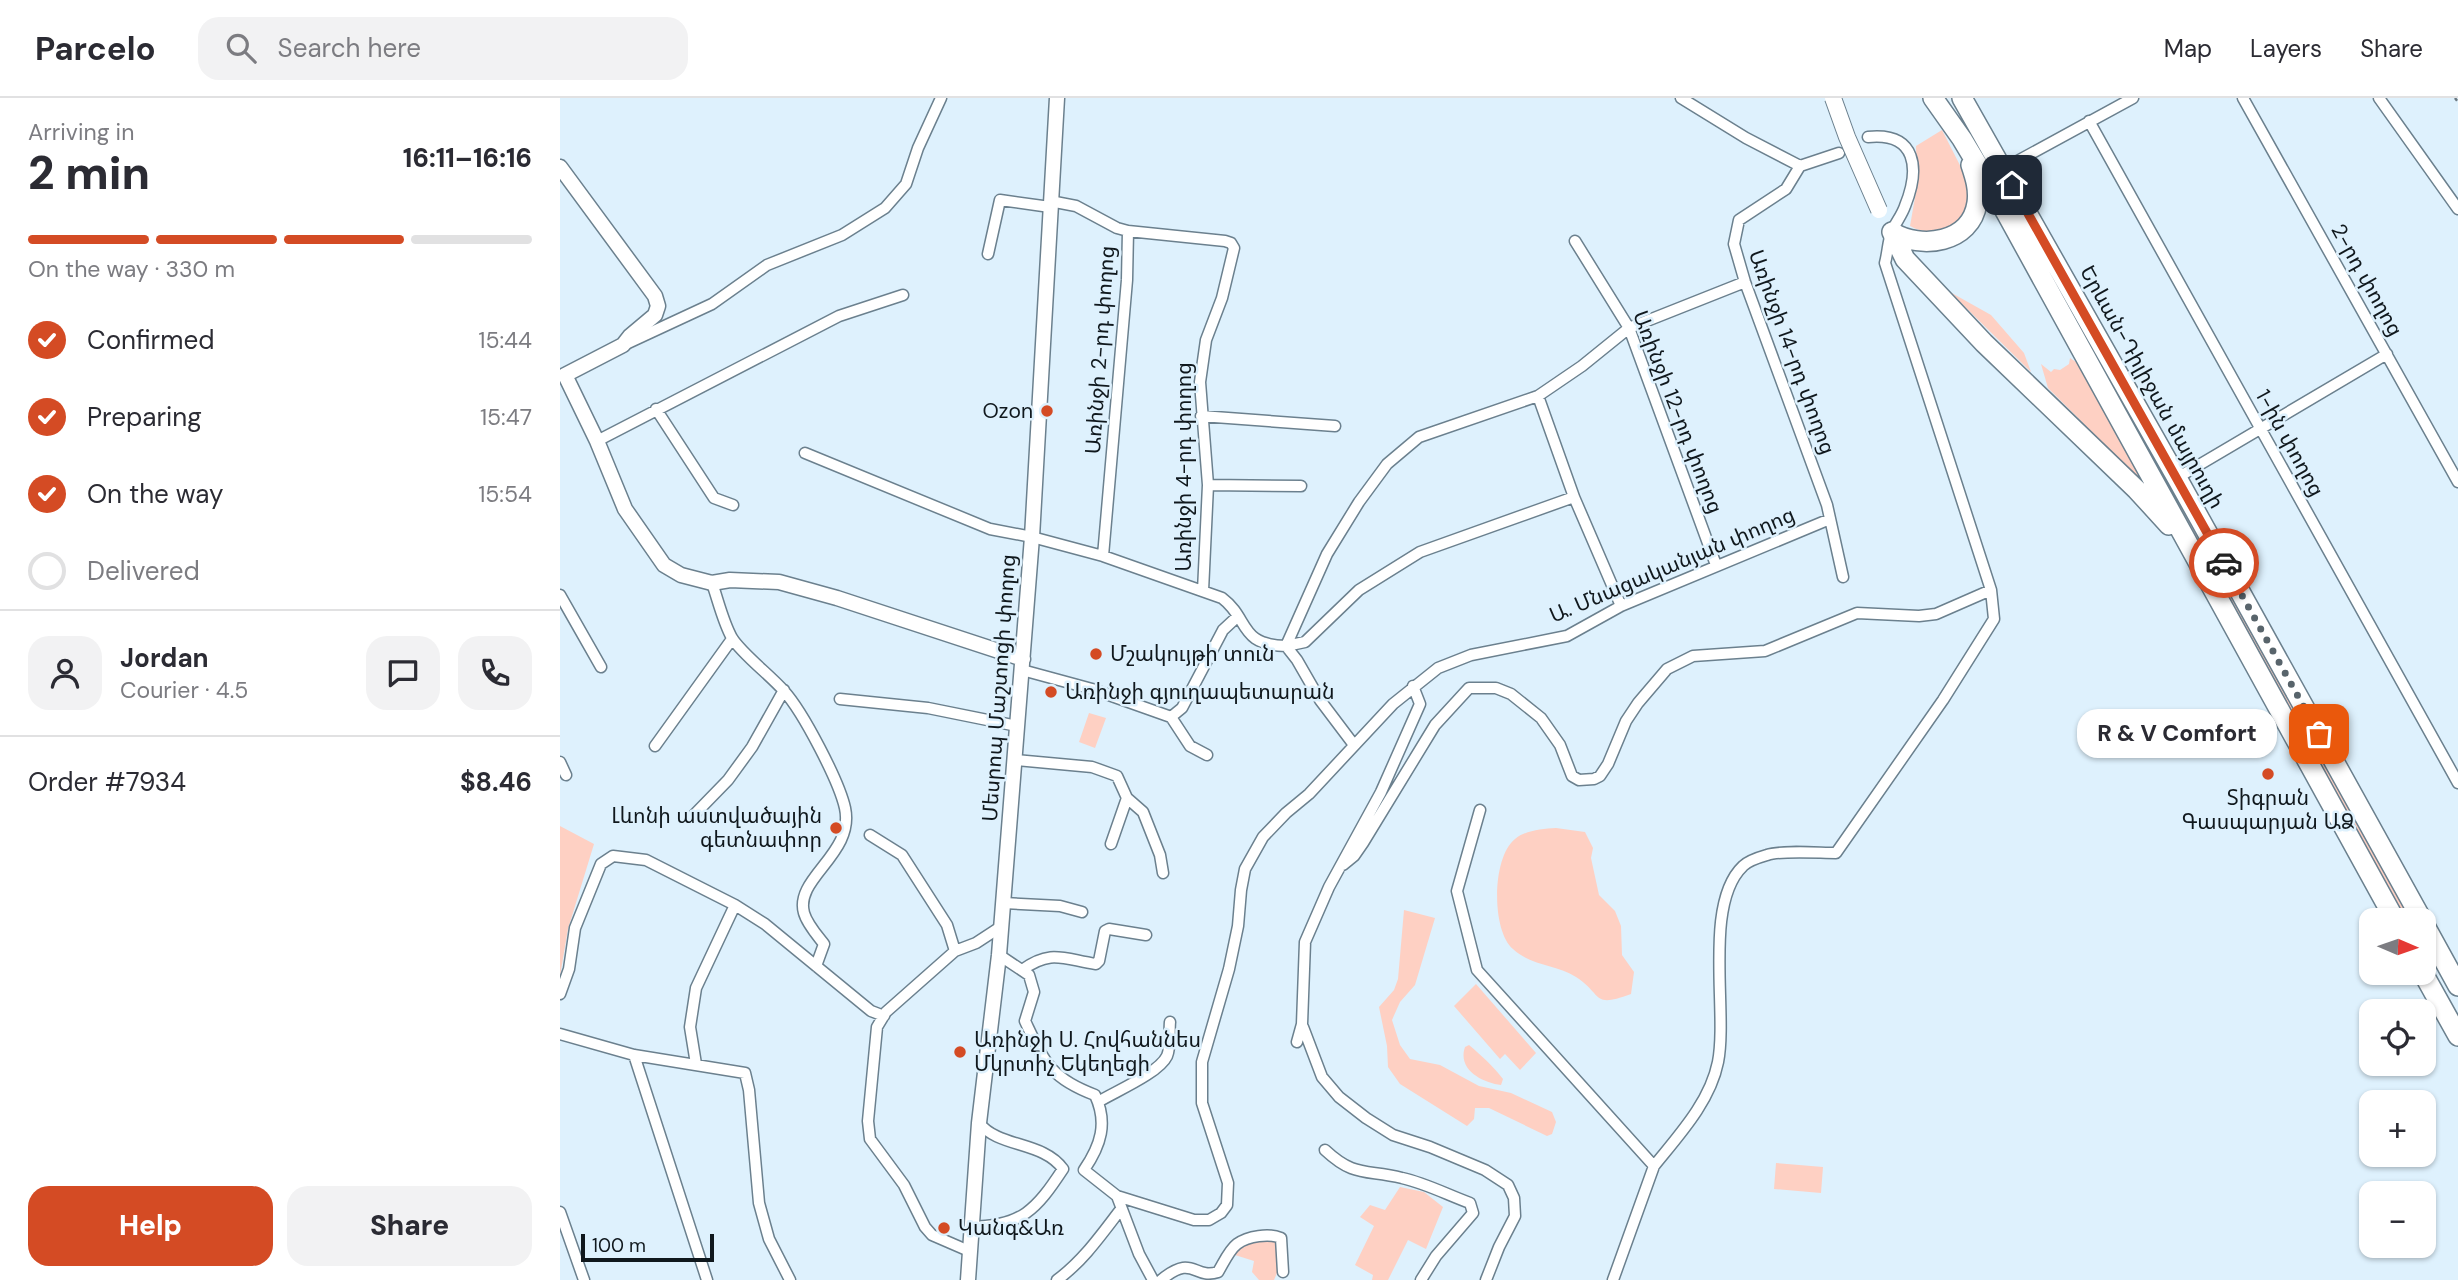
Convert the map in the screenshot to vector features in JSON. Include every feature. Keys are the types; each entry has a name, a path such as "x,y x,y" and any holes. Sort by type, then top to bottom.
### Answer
{"highway":[{"path":"1892,232 1923,242 1950,237 1970,221 1977,204 1978,186 1962,139 1933,98"},
{"name":"Երևան-Դիլիջան մայրուղի","path":"1962,98 2003,169 2013,205 2136,448 2388,908"},
{"name":"Երևան-Դիլիջան մայրուղի","path":"1962,139 2013,205 2154,438 2415,908"},
{"path":"1892,232 1905,259 1984,343 2137,490 2189,545"},
{"path":"2136,448 2148,449 2154,438"},
{"name":"Երևան-Դիլիջան մայրուղի","path":"2436,946 2458,986"},
{"path":"2430,985 2458,1036"}],"main road":[{"path":"1833,98 1879,210"}],"street":[{"path":"941,98 918,148 906,184 885,208 842,235 767,265 712,304 622,345 563,377 597,441 625,509 664,565 681,575 712,583 730,580 779,582 837,598 1171,717 1190,746 1207,755"},
{"name":"Մեսրոպ Մաշտոցի փողոց","path":"968,1280 979,1123 1004,903 1032,537 1057,98"},
{"path":"1681,98 1746,138 1800,166 1839,153"},
{"path":"2003,169 2133,98"},
{"name":"2-րդ փողոց","path":"2243,98 2458,482"},
{"path":"2379,98 2458,209"},
{"name":"1-ին փողոց","path":"2089,121 2458,783"},
{"path":"1613,1280 1654,1166 1705,1098 1718,1062 1718,962 1726,890 1744,865 1770,854 1836,853 1943,700 1994,619 1991,590 1885,263 1892,232 1909,195 1913,167 1908,149 1895,138 1884,135 1868,137"},
{"path":"560,166 655,296 658,306 655,315 622,345"},
{"name":"Առինջի 14-րդ փողոց","path":"1800,166 1786,189 1739,220 1734,244 1745,282 1828,505 1843,577"},
{"name":"Առինջի 2-րդ փողոց","path":"988,254 1000,200 1076,206 1128,232 1127,280 1103,556"},
{"name":"Առինջի 4-րդ փողոց","path":"1128,232 1225,241 1231,243 1234,248 1235,253 1222,298 1206,340 1200,382 1208,485 1203,591"},
{"name":"Առինջի 12-րդ փողոց","path":"1574,241 1629,328 1716,565"},
{"path":"1286,646 1327,554 1387,464 1419,437 1538,396 1582,366 1629,328 1745,282"},
{"path":"597,441 839,316 903,295"},
{"path":"2177,478 2387,354"},
{"path":"1538,396 1574,497 1621,606"},
{"path":"656,409 714,498 733,505"},
{"path":"1202,416 1335,426"},
{"path":"805,453 990,529 1103,556 1222,597 1230,604 1243,628 1269,646 1305,642 1359,590 1420,552 1574,497"},
{"path":"1208,485 1301,486"},
{"name":"Ա. Մնացականյան փողոց","path":"1098,1102 1102,1111 1101,1134 1095,1154 1084,1170 1117,1195 1194,1220 1209,1220 1221,1213 1227,1205 1228,1183 1202,1103 1202,1062 1230,969 1245,869 1263,837 1309,794 1354,744 1413,686 1438,668 1471,655 1567,636 1621,606 1830,519"},
{"path":"712,583 732,639 794,703 834,778 844,807 846,820 838,848 809,885 804,896 806,917 824,944 816,966"},
{"path":"1343,865 1363,843 1435,725 1469,688 1496,688 1511,694 1541,718 1557,739 1572,776 1579,780 1594,779 1600,776 1608,764 1626,722 1638,703 1667,669 1684,660 1716,653 1765,651 1857,613 1919,616 1936,614 1991,590"},
{"path":"560,595 601,667"},
{"path":"1171,717 1182,708 1223,630 1237,617"},
{"path":"655,746 732,639"},
{"path":"1286,646 1320,700 1354,744"},
{"path":"1297,1042 1302,1024 1305,942 1329,887 1381,792 1420,704 1413,686"},
{"path":"691,818 729,780 752,747 783,690"},
{"path":"840,699 928,708 1017,726"},
{"path":"1015,760 1092,767 1117,776 1127,798 1143,812 1160,855 1163,873"},
{"path":"560,762 566,775"},
{"path":"1111,844 1127,798"},
{"path":"1480,810 1457,891 1477,970 1654,1166"},
{"path":"870,835 902,855 947,925 956,951"},
{"path":"560,994 569,969 575,928 601,864 613,856 646,860 735,905 765,924 871,1011 884,1016"},
{"path":"1004,903 1060,906 1082,912"},
{"path":"696,1064 690,1027 696,988 735,905"},
{"path":"969,1251 932,1235 925,1227 904,1185 870,1139 868,1121 877,1027 901,996 956,951 976,943 1002,926"},
{"path":"1022,970 1047,956 1096,964 1099,961 1105,931 1109,929 1146,935"},
{"path":"999,956 1029,975 1034,992 1025,1021 1053,1071 1071,1086 1095,1095 1098,1102 1151,1074 1168,1055 1170,1022"},
{"path":"1302,1024 1322,1077 1339,1097 1393,1135 1485,1170 1508,1185 1514,1198 1515,1216 1486,1280"},
{"path":"560,1034 634,1055 745,1073 749,1090 759,1203 769,1239 790,1280"},
{"path":"634,1055 707,1280"},
{"path":"971,1227 995,1227 1032,1210 1063,1168 1056,1160 1021,1143 987,1134 979,1123"},
{"path":"1325,1150 1341,1165 1368,1174 1402,1178 1470,1203 1473,1213 1436,1256 1421,1280"},
{"path":"1117,1195 1153,1280"},
{"path":"1057,1280 1072,1269 1091,1248 1121,1209"},
{"path":"560,1212 584,1280"},
{"path":"1160,1280 1180,1267 1188,1266 1207,1274 1218,1272 1236,1245 1254,1237 1277,1235 1281,1237 1283,1272"}],"shaded area":[{"path":"1942,130 1972,194 1960,222 1941,229 1923,231 1910,226 1917,186 1916,146"},
{"path":"1950,292 1991,315 2024,353 2031,372"},
{"path":"2070,358 2088,370 2153,493 2048,388 2041,364 2051,372 2069,364"},
{"path":"2154,452 2407,908 2400,908 2149,455"},
{"path":"1089,713 1106,718 1095,748 1079,742"},
{"path":"560,826 594,844 568,929 560,976"},
{"path":"1556,828 1585,832 1593,848 1591,858 1599,895 1615,911 1621,926 1622,955 1634,972 1631,994 1603,1000 1576,977 1520,955 1506,940 1498,911 1497,894 1498,877 1507,848 1524,834"},
{"path":"1404,910 1435,918 1415,985 1400,1002 1392,1020 1400,1045 1410,1059 1440,1065 1479,1086 1511,1093 1552,1112 1556,1122 1552,1134 1547,1136 1489,1108 1475,1108 1474,1119 1467,1126 1400,1084 1388,1067 1387,1046 1379,1007 1394,990 1398,979"},
{"path":"1476,984 1536,1053 1520,1070 1505,1054 1500,1059 1454,1006"},
{"path":"1469,1045 1503,1079 1501,1085 1480,1078 1468,1069 1464,1055 1465,1047"},
{"path":"1776,1163 1823,1167 1821,1193 1774,1189"},
{"path":"1400,1187 1424,1192 1443,1207 1426,1249 1408,1240 1388,1280 1372,1280 1373,1275 1355,1265 1374,1226 1360,1217 1370,1205 1385,1210"},
{"path":"1279,1239 1280,1266 1274,1280 1259,1280 1252,1272 1254,1261 1235,1255 1245,1243"}],"railway":[{"path":"2455,98 2458,102"}],"way so far":[{"path":"2224,563 2319,734"}],"place":[{"name":"Ozon","path":"1047,411"},
{"name":"Մշակույթի տուն","path":"1096,654"},
{"name":"Առինջի գյուղապետարան","path":"1051,692"},
{"name":"R & V Comfort","path":"2319,734"},
{"name":"Տիգրան Գասպարյան ԱՁ","path":"2268,774"},
{"name":"Լևոնի աստվածային գետնափոր","path":"836,828"},
{"name":"Առինջի Ս. Հովհաննես Մկրտիչ Եկեղեցի","path":"960,1052"},
{"name":"Կանգ&Առ","path":"944,1228"}],"route":[{"path":"2012,185 2224,563"}]}
